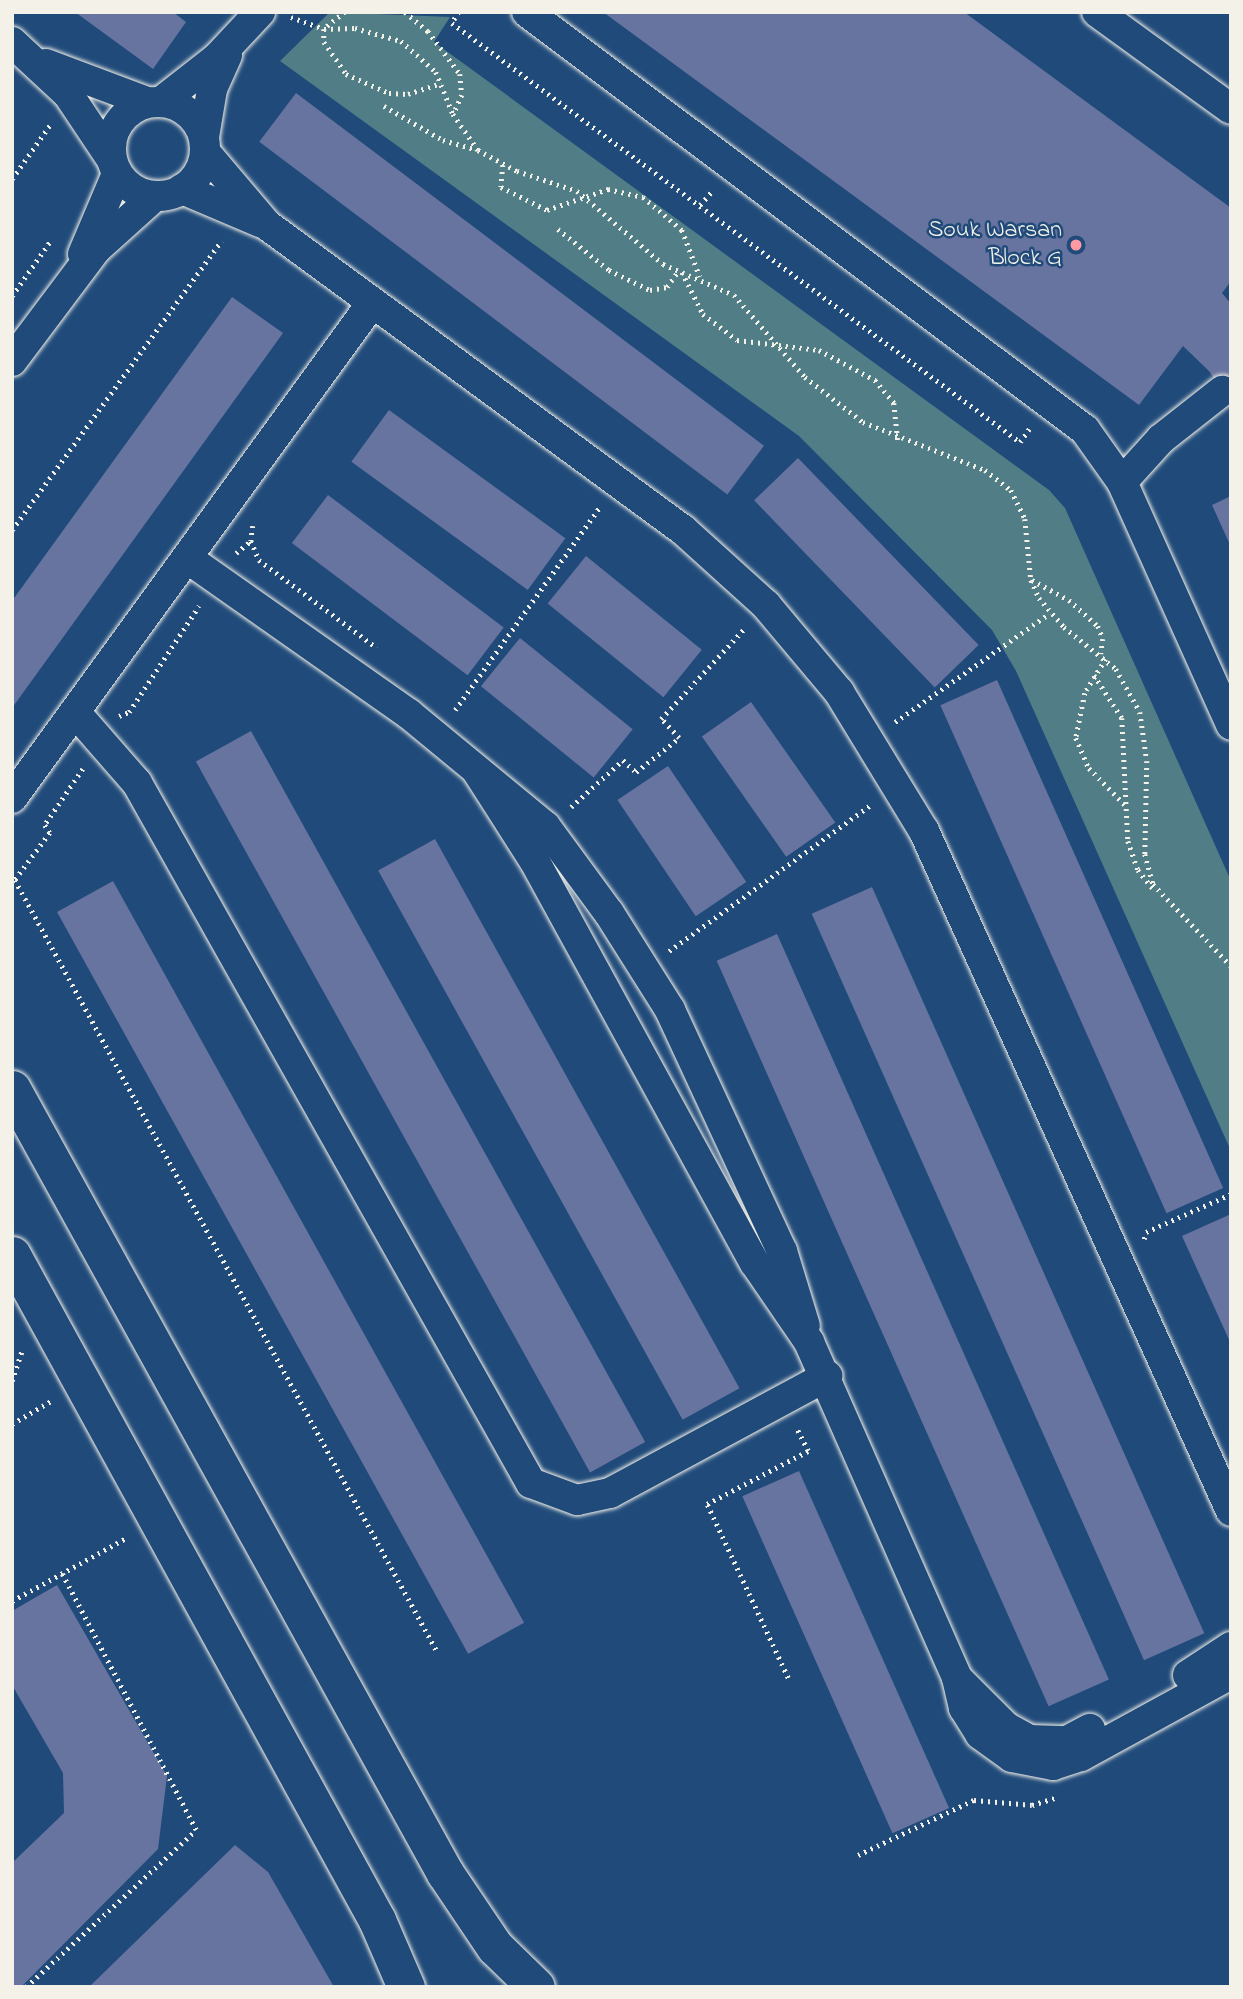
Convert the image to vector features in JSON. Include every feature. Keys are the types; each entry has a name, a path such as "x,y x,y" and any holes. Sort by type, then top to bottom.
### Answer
{"street":[{"path":"71,279 114,167 114,131 122,118 154,102 234,42 260,12"},
{"path":"527,12 1072,417 1122,482 1231,725"},
{"path":"1097,12 1231,109"},
{"path":"12,361 71,279 168,193 198,173 205,145 212,89 234,42"},
{"path":"23,50 154,102 189,113 205,145 267,225 639,496 726,566 804,648 871,738 899,784 1231,1511"},
{"path":"23,50 68,94 114,167 139,193 168,193 267,225"},
{"path":"12,798 372,303"},
{"path":"1122,482 1161,439 1222,391"},
{"path":"187,558 436,735 545,826 610,913 670,1010 782,1251 809,1342"},
{"path":"75,712 103,739 137,783 531,1483 561,1498 594,1499 827,1376"},
{"path":"477,771 540,871 755,1263 809,1342 827,1376 957,1678 1006,1727 1048,1743 1068,1741 1231,1674"},
{"path":"12,1089 451,1883 495,1947 536,1987"},
{"path":"12,1255 377,1920 406,1987"},
{"path":"1150,1707 1231,1647"}],"path":[{"path":"283,12 324,29 355,28 401,41 419,54 441,83 453,114 478,150"},
{"path":"324,29 345,12"},
{"path":"405,12 428,31 460,74 462,95 453,114"},
{"path":"324,29 328,55 336,66 374,89 408,94 441,83"},
{"path":"384,106 443,140 478,150 503,165 586,197 649,254 680,271 701,277 748,307 776,342 832,401 898,440 985,470 1011,490 1030,539 1031,580 1050,613 1106,659 1130,690 1143,724 1145,854 1162,897"},
{"path":"12,179 57,115"},
{"path":"503,165 501,187 531,205 562,208 586,197 620,189 660,208 689,240 701,277"},
{"path":"12,296 59,229"},
{"path":"558,229 609,270 650,290 667,287 680,271"},
{"path":"215,230 236,244"},
{"path":"12,530 225,236"},
{"path":"680,271 693,302 713,324 737,340 776,342 834,355 875,380 894,403 898,440"},
{"path":"587,500 609,517"},
{"path":"436,735 599,508"},
{"path":"255,522 251,541 217,579 129,712 118,717 45,825 50,833 15,880 438,1653"},
{"path":"251,541 260,559 380,650"},
{"path":"1031,580 1069,600 1098,626 1104,639 1101,654"},
{"path":"871,738 1050,613"},
{"path":"567,811 623,760 636,772 679,738 661,719 749,624 738,615"},
{"path":"1106,659 1094,675 1079,715 1076,738 1089,768 1127,807"},
{"path":"1094,675 1116,705 1126,733 1131,856 1162,897 1231,966"},
{"path":"444,701 465,717"},
{"path":"660,942 666,954 899,784"},
{"path":"559,802 575,820"},
{"path":"1141,1251 1146,1232 1231,1194"},
{"path":"12,1381 23,1346"},
{"path":"12,1424 82,1382"},
{"path":"783,1400 808,1451 707,1504 788,1678"},
{"path":"12,1601 158,1520"},
{"path":"26,1987 196,1830 62,1574"}],"green space":[{"path":"330,12 450,17 434,42 1049,490 1065,508 1231,881 1231,1151 1016,671 992,630 799,436 280,61"}],"building":[{"path":"75,12 173,12 186,22 153,69"},
{"name":"Souk Warsan Block G","path":"603,12 964,12 1231,208 1231,281 1222,293 1231,304 1231,405 1209,371 1183,346 1139,405"},
{"path":"296,93 764,446 727,494 259,142"},
{"path":"232,297 283,333 12,708 12,601"},
{"path":"389,410 565,538 528,590 351,462"},
{"path":"798,458 979,645 935,687 754,500"},
{"path":"328,495 504,627 468,675 292,543"},
{"path":"1231,496 1231,547 1212,505"},
{"path":"586,556 702,650 663,697 548,603"},
{"path":"520,638 633,729 594,777 481,686"},
{"path":"997,680 1223,1188 1167,1213 940,705"},
{"path":"751,702 835,822 786,857 702,736"},
{"path":"251,731 645,1442 590,1473 196,762"},
{"path":"668,766 746,882 696,916 617,800"},
{"path":"435,839 739,1388 683,1420 378,871"},
{"path":"113,881 524,1623 468,1654 57,912"},
{"path":"872,887 1204,1633 1144,1660 812,914"},
{"path":"777,934 1109,1679 1049,1706 717,961"},
{"path":"1231,1214 1231,1344 1182,1236"},
{"path":"799,1471 949,1808 892,1833 742,1496"},
{"path":"57,1585 167,1776 158,1849 21,1987 12,1987 12,1863 64,1813 63,1773 12,1685 12,1611"},
{"path":"235,1845 268,1872 334,1987 89,1987"}],"place":[{"name":"Souk Warsan Block G","path":"1076,245"}]}
